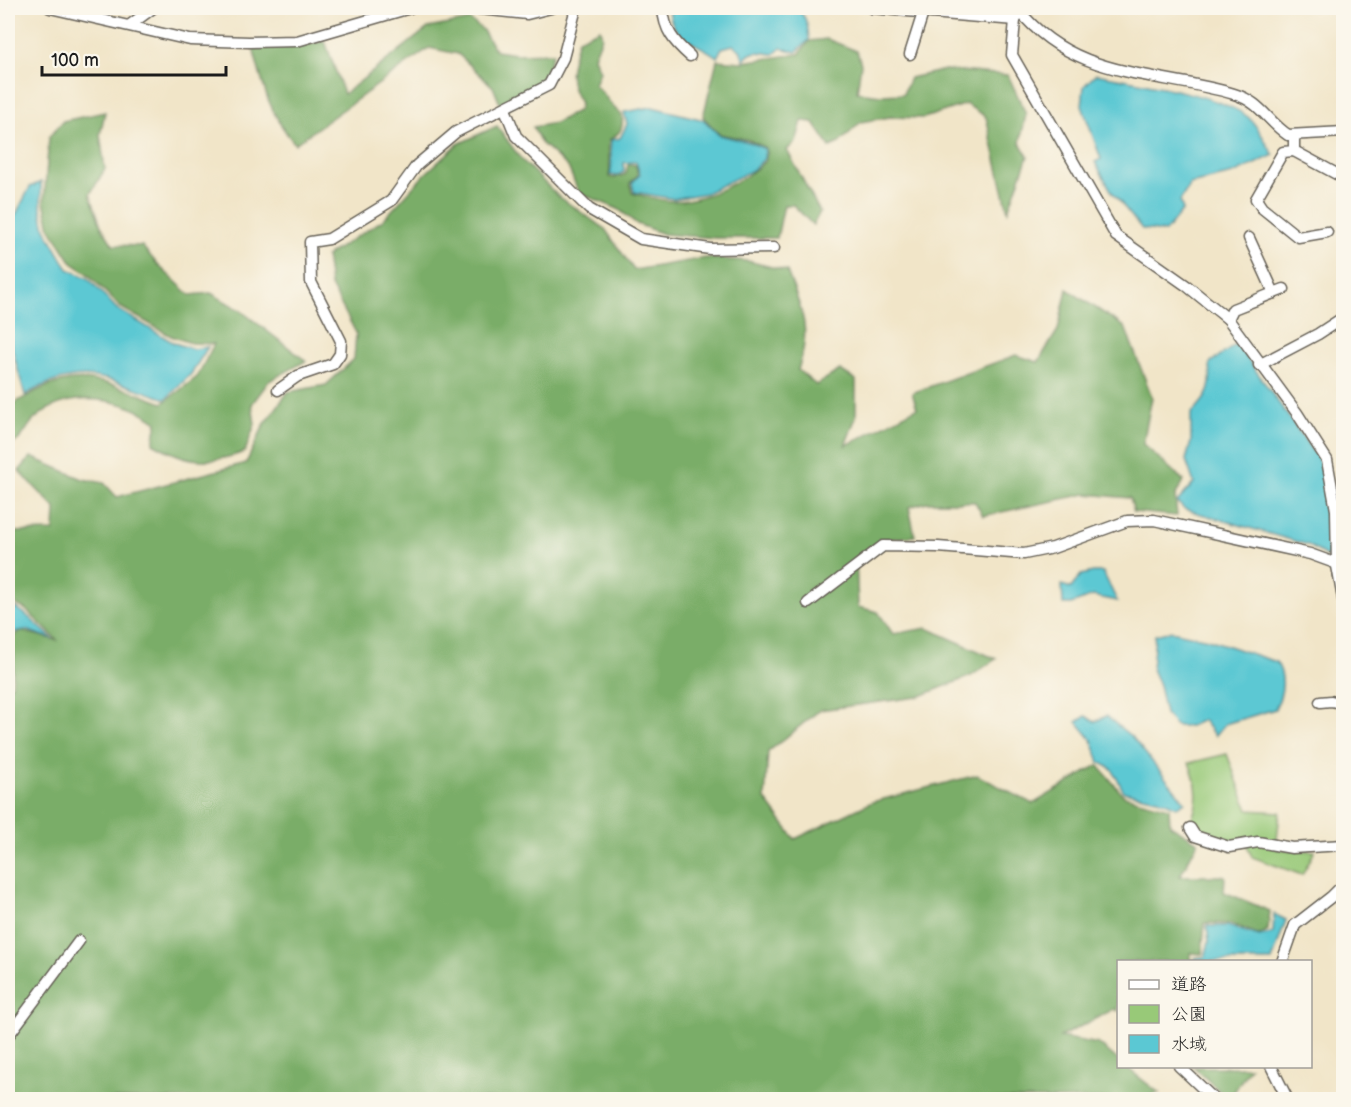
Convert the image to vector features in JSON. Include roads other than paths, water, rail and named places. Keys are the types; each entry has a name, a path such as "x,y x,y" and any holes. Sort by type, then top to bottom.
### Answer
{"street":[{"path":"50,8 190,40 297,41 410,8"},
{"path":"130,25 153,8"},
{"path":"471,8 527,14 551,8"},
{"path":"278,390 298,376 333,364 340,354 341,341 311,282 310,242 329,238 391,201 417,165 456,132 549,85 563,58 576,8"},
{"path":"663,8 665,27 690,57"},
{"path":"871,8 923,13 1018,13 1039,33 1091,63 1143,77 1234,94 1260,107 1280,129 1294,136 1344,132"},
{"path":"910,54 923,13"},
{"path":"1018,13 1012,55 1116,236 1187,286 1228,319 1297,413 1328,460 1336,510 1344,604"},
{"path":"505,109 516,136 589,209 641,239 710,249 774,248"},
{"path":"1294,136 1294,151"},
{"path":"1327,232 1298,237 1262,208 1256,199 1283,152 1294,151 1344,178"},
{"path":"1228,319 1233,309 1279,291 1249,238"},
{"path":"1260,364 1318,334 1344,317"},
{"path":"808,603 883,546 938,547 1024,554 1053,548 1128,521 1154,520 1311,554 1340,566"},
{"path":"1320,702 1331,701 1344,704"},
{"path":"1190,828 1195,836 1229,847 1258,842 1292,848 1344,845"},
{"path":"1283,960 1295,925 1344,884"},
{"path":"8,1036 79,941"},
{"path":"1181,1068 1215,1100"},
{"path":"1272,1068 1288,1100"}],"water":[{"path":"669,8 795,8 804,18 809,40 796,52 781,48 774,54 754,53 744,60 740,50 733,45 722,48 717,57 679,34 674,27"},
{"path":"1096,74 1175,90 1235,109 1252,121 1274,155 1233,174 1190,184 1180,201 1183,210 1165,232 1142,229 1112,192 1095,162 1101,159 1082,106 1084,86"},
{"path":"652,107 704,120 719,135 749,142 765,149 764,159 753,170 706,193 674,199 634,192 632,183 640,174 636,162 624,163 624,172 616,176 610,175 611,140 620,138 627,124 624,112"},
{"path":"41,182 41,209 45,229 68,269 88,278 117,309 174,343 193,349 208,347 191,374 166,399 111,380 80,376 45,385 25,395 8,334 13,220 30,187"},
{"path":"1237,344 1317,457 1326,481 1330,505 1331,555 1328,557 1308,545 1184,509 1177,502 1194,483 1186,460 1191,442 1191,414 1208,392 1210,363"},
{"path":"1103,572 1117,601 1093,596 1071,604 1063,604 1062,585 1071,588 1081,575"},
{"path":"8,603 24,613 53,639 26,630 8,633"},
{"path":"1171,631 1208,639 1276,662 1281,673 1282,685 1275,709 1225,724 1215,736 1203,720 1190,726 1176,726 1165,714 1159,685 1152,669 1155,635"},
{"path":"1086,716 1095,722 1106,716 1133,738 1185,802 1177,807 1158,799 1124,792 1112,769 1099,762 1092,740 1077,722"},
{"path":"1274,914 1286,920 1272,960 1196,960 1195,958 1205,957 1209,942 1207,926 1228,926 1259,936 1273,933"}]}
